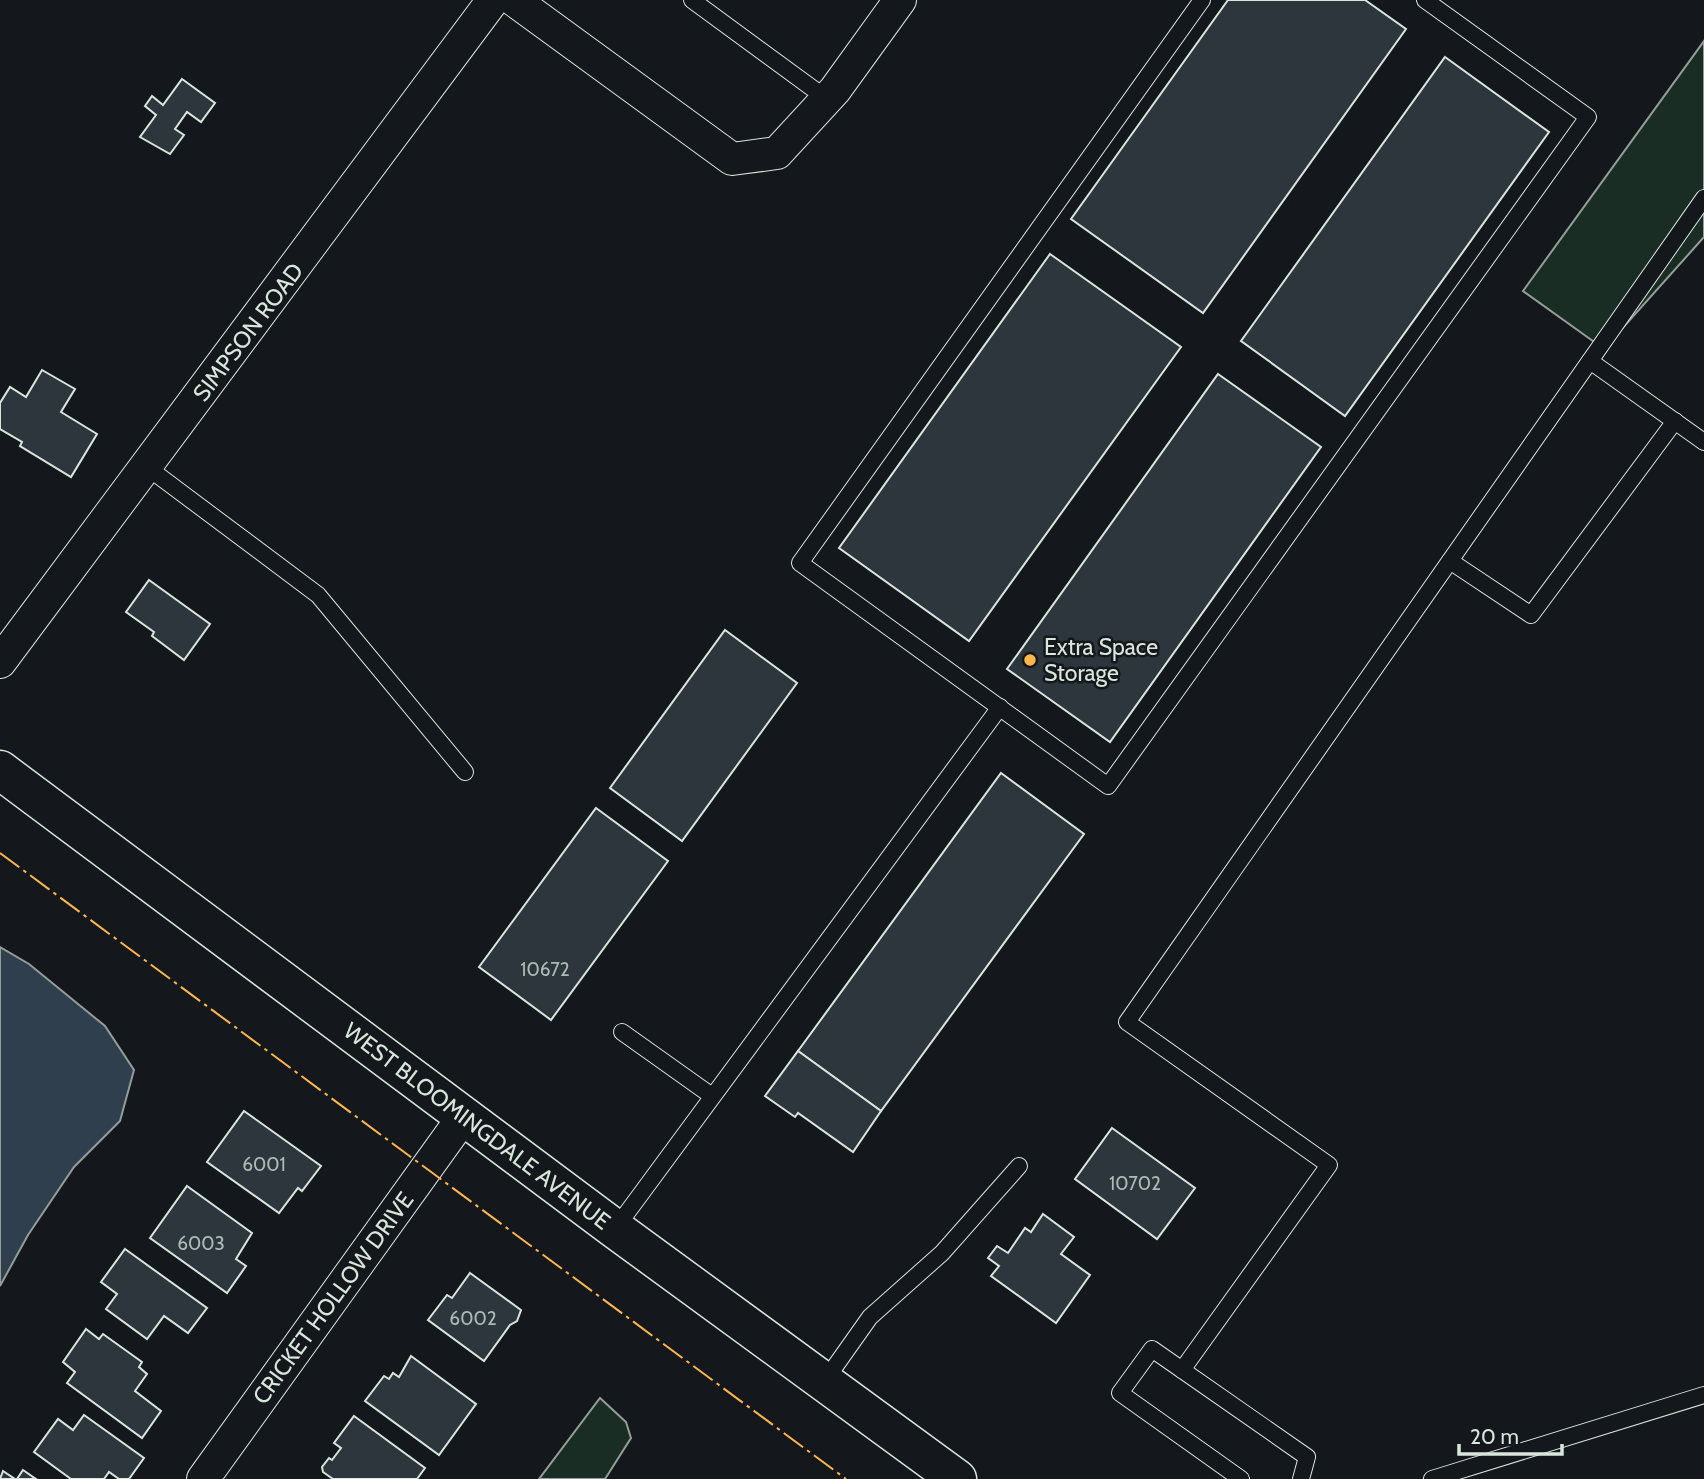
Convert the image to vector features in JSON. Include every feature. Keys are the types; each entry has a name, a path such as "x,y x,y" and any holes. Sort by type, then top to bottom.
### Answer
{"main road":[{"name":"WEST BLOOMINGDALE AVENUE","path":"0,770 615,1229 957,1479"}],"street":[{"name":"SIMPSON ROAD","path":"0,662 493,0"},
{"path":"514,0 732,159 777,153 827,99 900,0"},
{"name":"CRICKET HOLLOW DRIVE","path":"203,1479 464,1116"}],"lane":[{"path":"692,0 827,99"},
{"path":"1202,0 800,563 1108,786 1588,117 1425,0"},
{"path":"1182,1370 1329,1165 1128,1022 1703,201"},
{"path":"1590,361 1704,442"},
{"path":"1450,561 1531,615 1675,421"},
{"path":"147,467 318,595 465,772"},
{"path":"615,1229 1000,707"},
{"path":"622,1032 712,1096"},
{"path":"824,1382 870,1317 942,1253 1019,1166"},
{"path":"1241,1479 1121,1393 1152,1349 1307,1457 1301,1479"},
{"path":"1432,1479 1704,1395"}],"green space":[{"path":"1704,41 1704,237 1604,349 1523,291"},
{"path":"600,1398 626,1422 631,1438 605,1479 539,1479"}],"water":[{"path":"0,947 29,964 105,1026 134,1070 120,1121 74,1167 28,1235 0,1286"}],"building":[{"path":"1228,0 1365,0 1406,29 1203,313 1071,219"},
{"path":"1445,57 1549,132 1345,416 1241,341"},
{"path":"182,79 215,103 201,122 187,112 175,129 184,135 170,154 140,137 156,115 145,106 152,96 163,105"},
{"path":"1050,254 1181,347 969,641 839,548"},
{"path":"42,370 75,389 61,412 97,434 71,477 20,446 22,442 0,429 0,403 10,387 26,397"},
{"path":"1218,374 1321,447 1110,742 1007,669"},
{"path":"149,580 210,624 184,660 152,636 154,632 126,612"},
{"path":"725,630 797,683 682,841 610,788"},
{"path":"1001,773 1084,834 881,1111 798,1051"},
{"path":"596,808 668,861 551,1020 479,967"},
{"path":"798,1051 881,1111 853,1152 798,1113 795,1117 765,1096"},
{"path":"244,1111 321,1166 302,1191 298,1188 279,1213 207,1162"},
{"path":"1112,1128 1195,1188 1157,1239 1075,1179"},
{"path":"187,1186 252,1233 236,1259 246,1266 227,1293 150,1238"},
{"path":"1043,1214 1074,1237 1061,1254 1090,1275 1056,1323 991,1276 999,1266 988,1258 997,1246 1008,1253 1025,1228 1031,1232"},
{"path":"125,1249 207,1308 188,1333 164,1316 147,1339 106,1309 117,1294 101,1282"},
{"path":"470,1273 521,1310 517,1321 510,1325 484,1361 428,1320 447,1295 452,1298"},
{"path":"86,1329 99,1339 103,1334 142,1362 139,1367 147,1374 135,1391 161,1411 142,1438 67,1383 75,1372 63,1362"},
{"path":"411,1356 476,1404 439,1455 365,1401 384,1376 389,1379 393,1373 399,1377"},
{"path":"84,1415 144,1458 129,1479 119,1479 109,1472 104,1479 71,1479 34,1452 58,1419 73,1430"},
{"path":"354,1416 425,1468 417,1479 333,1479 323,1472 322,1467 329,1458 332,1460 341,1448 334,1443"},
{"path":"23,1470 36,1479 17,1479"},
{"path":"3,1471 15,1479 0,1479"}],"power":[{"path":"0,853 846,1479"}],"place":[{"name":"Extra Space Storage","path":"1030,660"}]}
